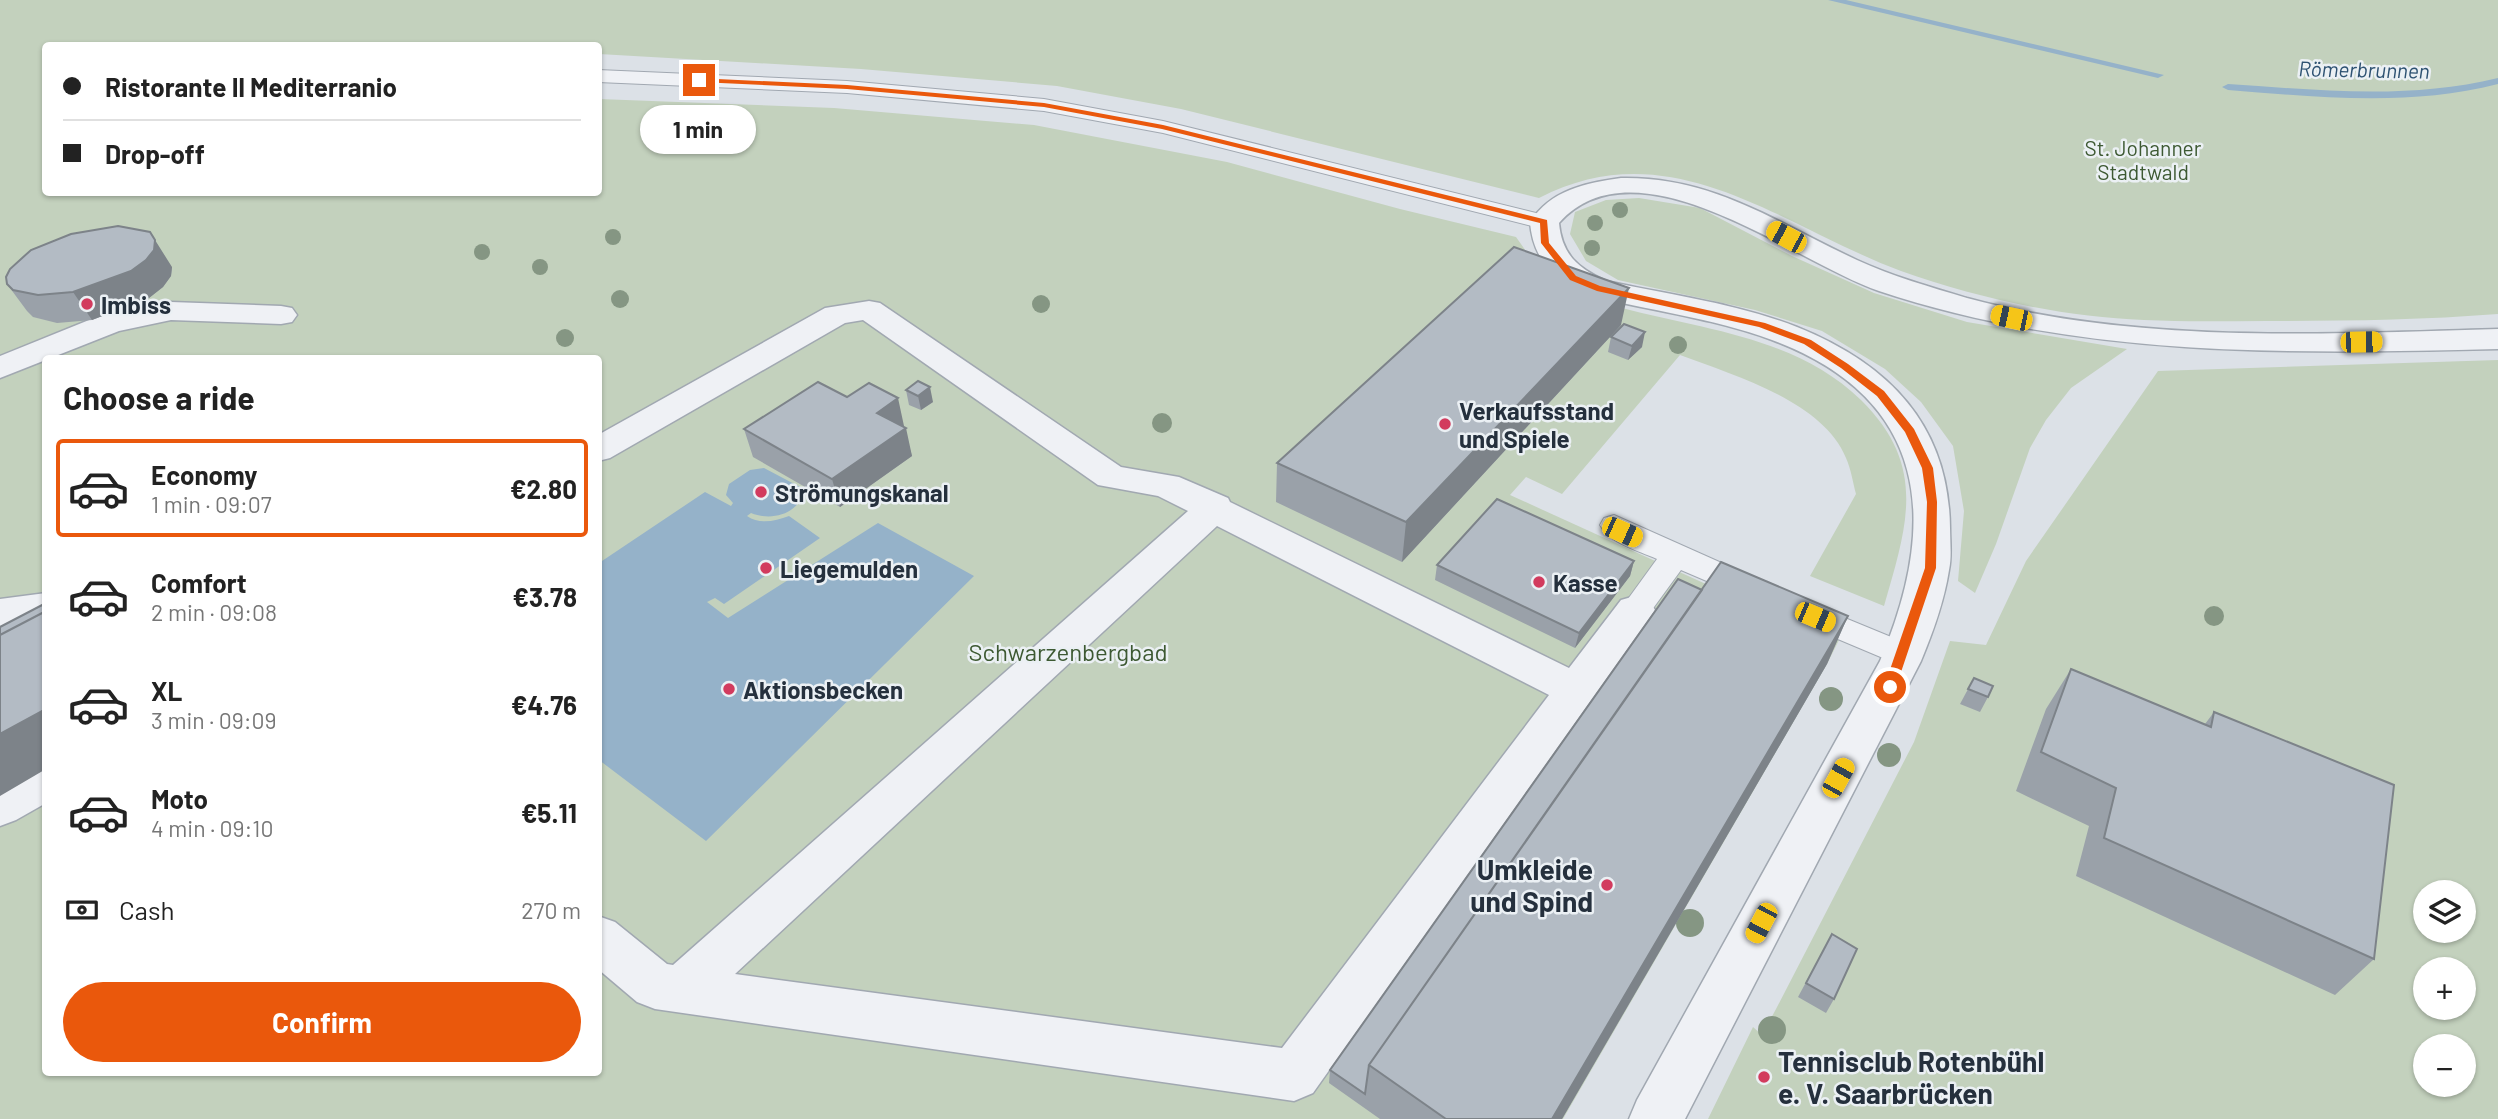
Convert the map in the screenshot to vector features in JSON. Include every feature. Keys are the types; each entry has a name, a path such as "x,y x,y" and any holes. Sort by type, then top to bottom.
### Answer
{"street":[{"path":"1656,1119 1825,801 1890,687 1930,568 1932,502 1928,468 1910,431 1880,393 1807,342 1762,325 1597,288 1573,278 1545,243 1544,222 1560,205 1580,195 1606,189 1640,186 1677,190 1721,203 1808,249 1887,283 1965,308 2102,334 2242,342 2498,339"},
{"path":"602,448 836,315 869,310 1111,477 1166,485 1577,691"},
{"path":"0,368 110,323 147,316 171,312 281,315"},
{"path":"682,989 1215,508"},
{"path":"0,613 42,608"},
{"path":"602,941 655,986 1294,1075 1636,610"},
{"path":"0,807 42,783"}],"lane":[{"path":"602,76 847,87 1044,105 1163,127 1544,222"},
{"path":"1614,525 1622,532 1675,556 1902,654"},
{"path":"1636,610 1675,556"}],"green space":[{"name":"Schwarzenbergbad","path":"0,0 2498,0 2498,314 2353,320 2159,321 2052,310 1990,298 1901,271 1768,210 1724,192 1680,179 1635,174 1588,179 1539,198 1181,109 1057,86 861,69 602,54 602,42 42,42 42,196 602,196 602,99 834,108 1034,125 1227,162 1516,237 1541,271 1559,285 1579,295 1717,330 1779,349 1808,362 1835,379 1861,400 1882,425 1896,449 1904,473 1904,523 1900,549 1884,606 1810,576 1856,494 1848,462 1834,438 1818,421 1774,393 1750,381 1680,355 1562,494 1526,477 1510,495 1719,590 1839,640 1563,1119 0,1119"},
{"path":"1639,198 1700,208 1792,256 1874,293 1967,322 2127,349 2071,388 2046,420 2030,448 1996,544 1975,593 1958,581 1964,511 1953,446 1921,402 1885,369 1822,331 1755,310 1618,280 1586,261 1570,234 1575,212 1606,200"},
{"path":"2498,360 2498,1119 1708,1119 1753,1027 1762,1035 1914,742 1950,641 1986,645 2026,561 2158,371"}],"water":[{"name":"Aktionsbecken","path":"764,468 800,487 804,493 795,507 782,514 767,516 751,513 747,516 773,521 789,516 820,538 724,604 715,598 707,602 728,618 878,523 974,576 706,841 602,762 602,561 705,492 731,506 733,503 726,495 729,484 750,470"}],"building":[{"path":"118,226 150,232 155,240 154,250 131,271 73,292 38,295 13,290 7,284 6,277 10,269 31,250 71,234"},
{"name":"Verkaufsstand und Spiele","path":"1514,247 1629,288 1406,522 1277,463"},
{"path":"1624,324 1645,332 1632,346 1611,337"},
{"path":"918,381 930,387 918,396 906,390"},
{"path":"818,382 847,397 869,383 898,398 877,413 906,428 832,479 744,429"},
{"path":"1497,499 1634,561 1579,633 1437,565"},
{"name":"Umkleide und Spind","path":"1721,562 1848,616 1552,1119 1446,1119 1369,1065"},
{"path":"1678,579 1702,590 1369,1065 1365,1094 1330,1070"},
{"path":"42,605 42,613 0,635 0,627"},
{"path":"42,613 42,711 0,734 0,635"},
{"path":"2071,669 2211,727 2214,712 2394,785 2374,959 2104,838 2116,788 2041,752"},
{"path":"1974,678 1993,686 1988,697 1968,689"},
{"path":"1832,934 1857,949 1834,999 1806,983"}],"waterway":[{"name":"Römerbrunnen","path":"1833,0 2158,75"},
{"name":"Römerbrunnen","path":"2228,87 2398,96 2432,94 2498,81"}],"place":[{"name":"Imbiss","path":"87,304"},
{"name":"Verkaufsstand und Spiele","path":"1445,424"},
{"name":"Strömungskanal","path":"761,492"},
{"name":"Liegemulden","path":"766,568"},
{"name":"Kasse","path":"1539,582"},
{"name":"Aktionsbecken","path":"729,689"},
{"name":"Umkleide und Spind","path":"1607,885"},
{"name":"Tennisclub Rotenbühl e. V. Saarbrücken","path":"1764,1077"}],"route":[{"path":"699,80 847,87 1044,105 1163,127 1544,222 1545,243 1559,264 1573,278 1597,288 1762,325 1807,342 1880,393 1910,431 1928,468 1932,502 1930,568 1921,603 1890,687"}],"park label":[{"name":"St. Johanner Stadtwald","path":"2143,159"}]}
